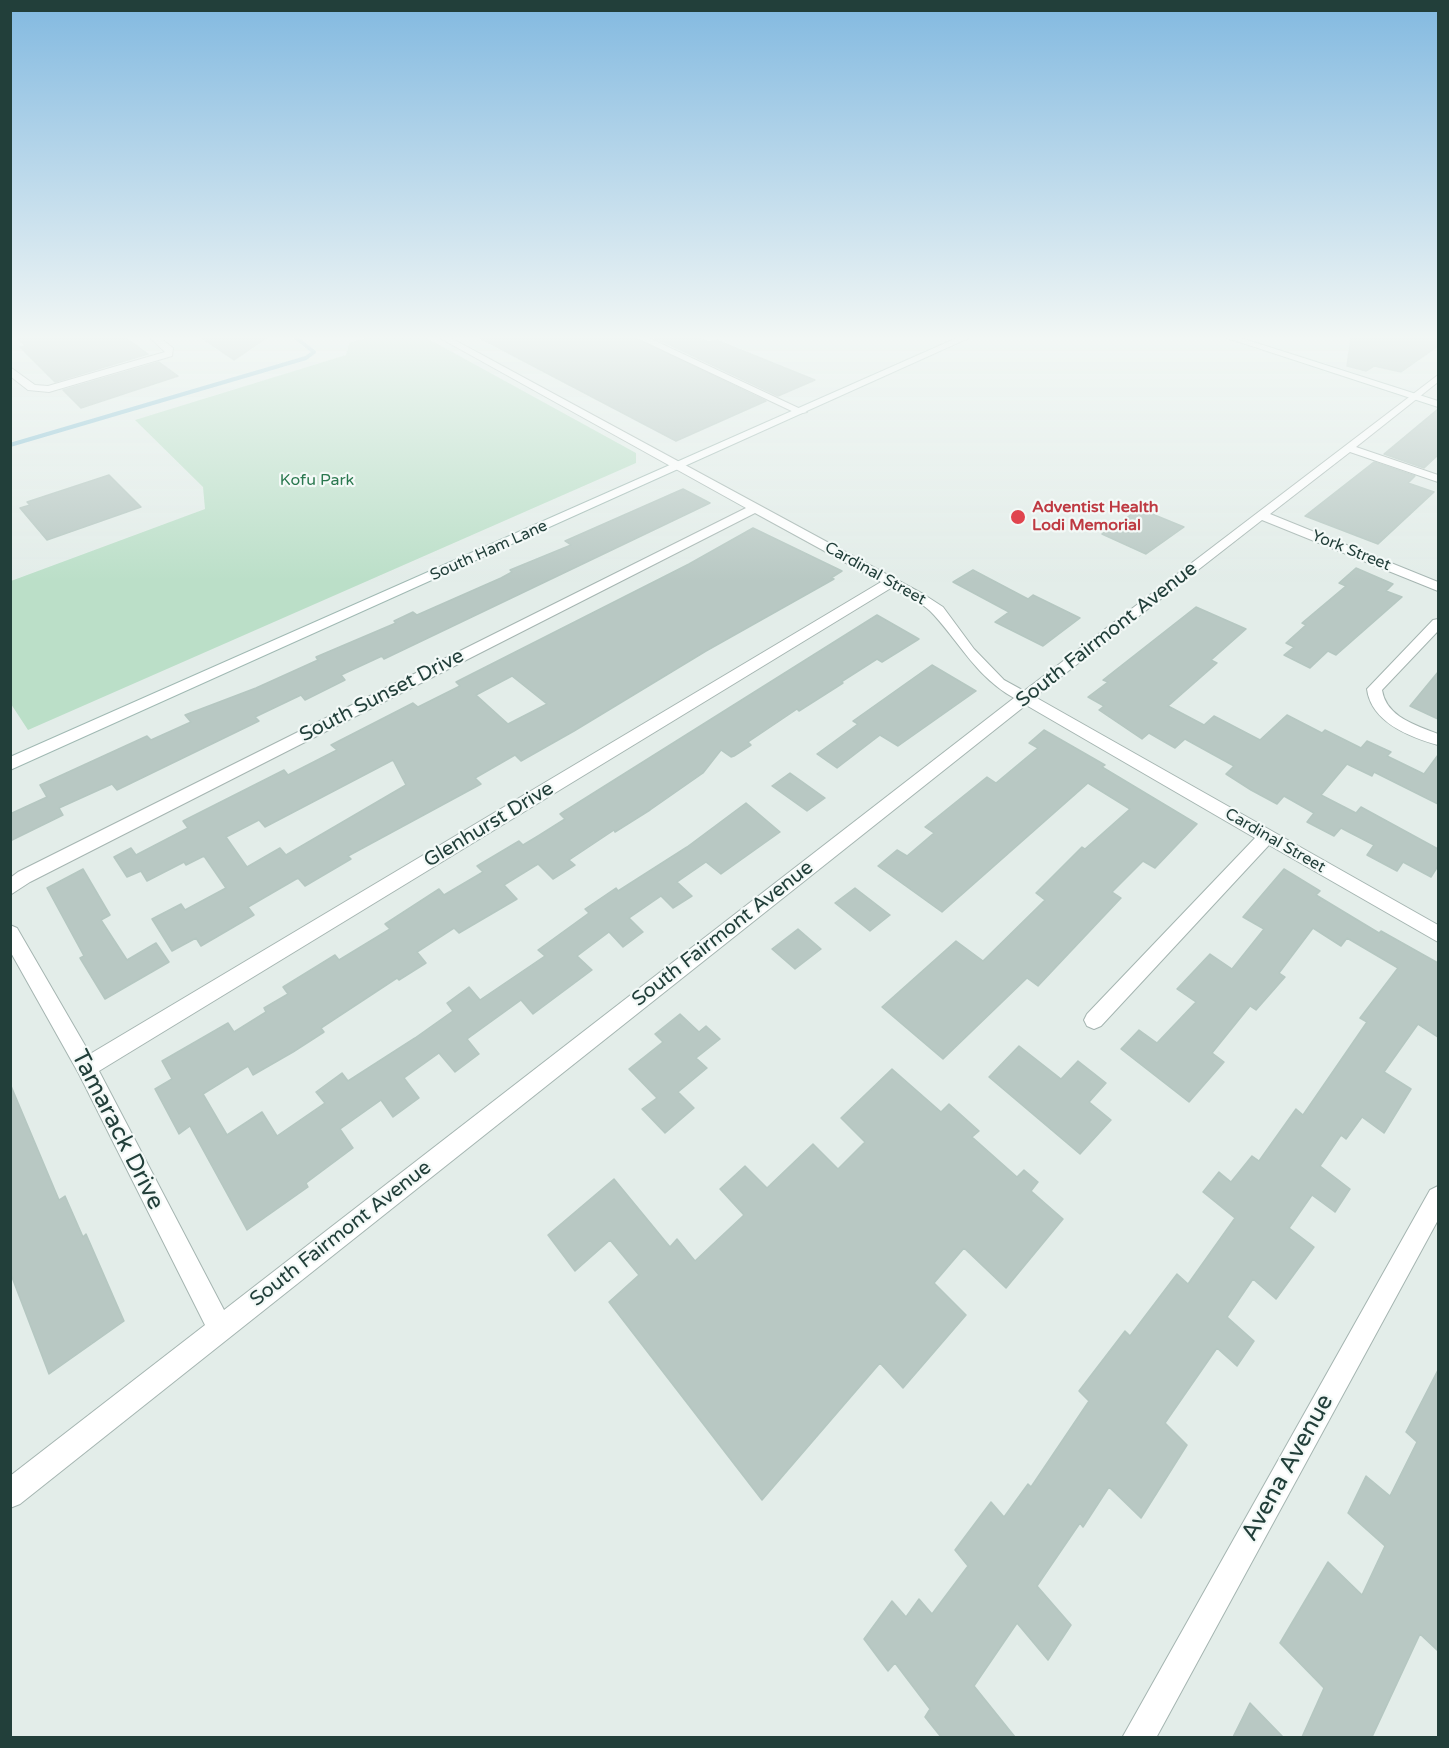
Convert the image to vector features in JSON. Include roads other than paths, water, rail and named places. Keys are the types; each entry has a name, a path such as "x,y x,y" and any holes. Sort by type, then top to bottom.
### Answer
{"street":[{"name":"Cardinal Street","path":"590,419 891,582 938,610 969,652 999,683 1438,934"},
{"name":"South Ham Lane","path":"10,764 785,419"},
{"name":"South Fairmont Avenue","path":"10,1494 1024,699 1387,419"},
{"path":"1350,448 1438,479"},
{"name":"South Sunset Drive","path":"10,888 24,877 755,508"},
{"name":"York Street","path":"1263,516 1438,587"},
{"name":"Glenhurst Drive","path":"86,1067 891,582"},
{"path":"1438,623 1374,689 1376,704 1396,720 1438,740"},
{"path":"1094,1020 1266,836"},
{"name":"Tamarack Drive","path":"10,933 86,1067 220,1329"},
{"name":"Avena Avenue","path":"1138,1737 1438,1198"}],"waterway":[{"path":"10,445 100,419"}],"place":[{"name":"Adventist Health Lodi Memorial","path":"1018,517"}],"park label":[{"name":"Kofu Park","path":"317,481"}]}
